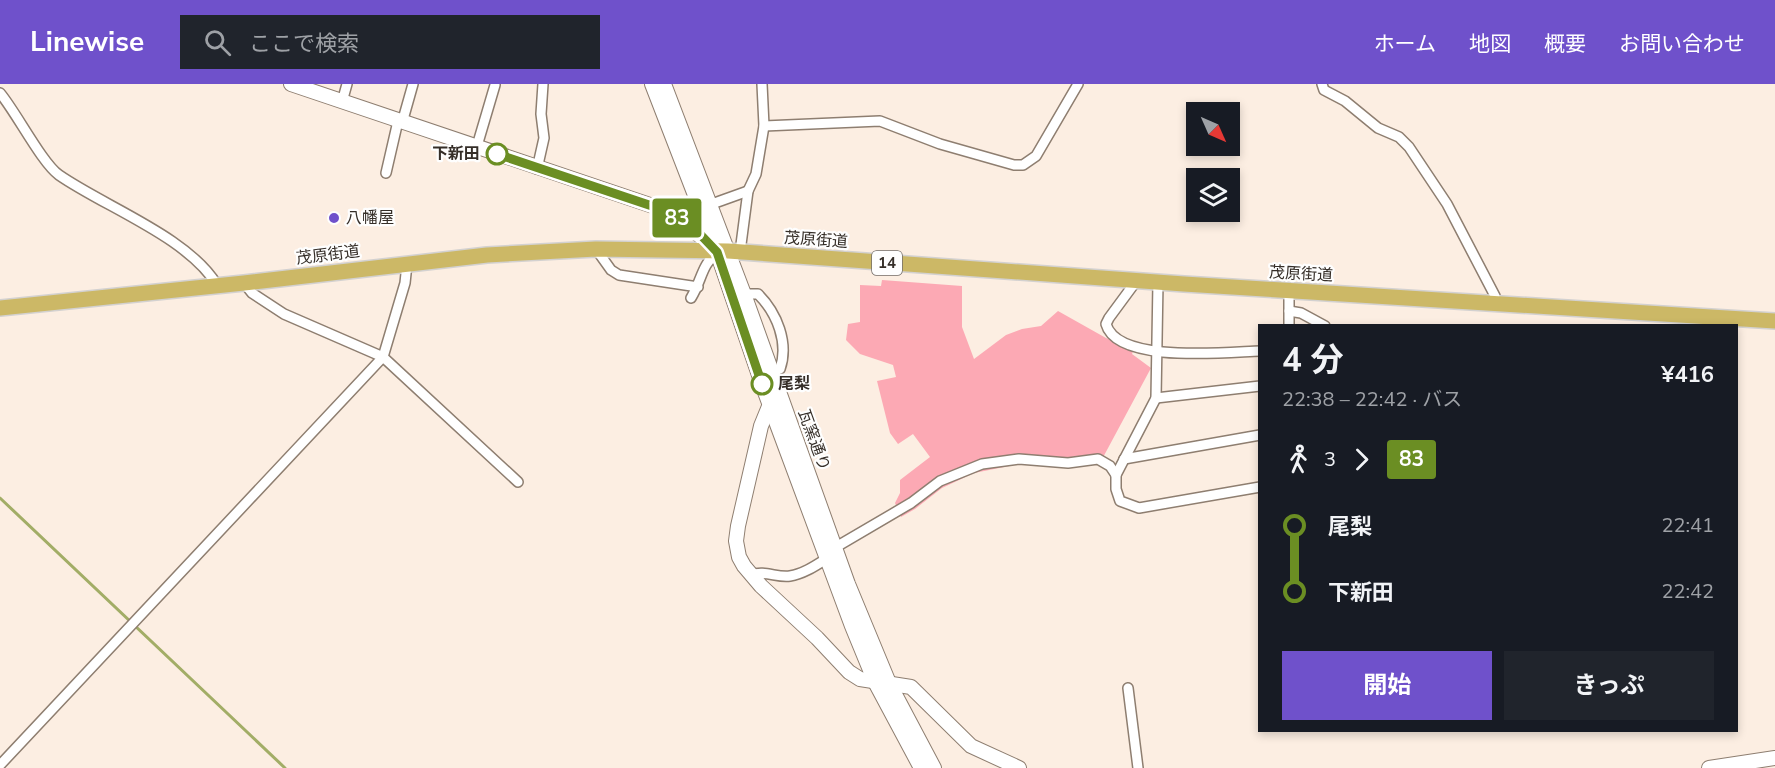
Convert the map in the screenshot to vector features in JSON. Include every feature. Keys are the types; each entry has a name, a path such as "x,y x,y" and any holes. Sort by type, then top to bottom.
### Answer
{"main road":[{"name":"茂原街道","path":"0,308 487,255 596,249 728,252 1289,291 1775,321"}],"street":[{"path":"291,84 652,206 682,221 728,252"},
{"path":"342,102 347,84"},
{"path":"386,173 413,84"},
{"path":"537,169 544,138 541,114 543,84"},
{"name":"瓦窯通り","path":"652,84 728,252 770,404 826,559 875,682 921,768"},
{"name":"瓦窯通り","path":"664,84 744,294 848,584 889,683 934,768"},
{"path":"691,298 698,287 705,263 728,252 748,190 756,174 764,126 762,84"},
{"path":"764,126 880,121 940,144 1014,165 1023,165 1036,156 1078,84"},
{"path":"1322,84 1324,90 1345,101 1378,128 1399,137 1409,147 1447,204 1495,296 1494,303"},
{"path":"477,146 495,85"},
{"path":"0,93 57,174 156,232 210,273 217,285"},
{"path":"709,205 748,190"},
{"path":"596,249 611,270 619,275 698,287"},
{"path":"0,765 383,357 405,283 406,264"},
{"path":"1137,280 1106,324 1108,331 1124,343 1157,353 1258,351"},
{"path":"1158,282 1156,398 1116,475 1116,489 1120,501 1139,508 1258,487"},
{"path":"244,283 252,293 284,314 383,357 518,482"},
{"path":"1289,291 1289,324"},
{"path":"744,294 758,294 771,309 779,327 783,359 780,369 771,372"},
{"path":"1289,311 1301,313 1321,324"},
{"path":"1156,398 1258,386"},
{"path":"770,404 761,426 736,541 739,557 751,575 849,672 860,679 911,687 971,746 1019,768"},
{"path":"1125,459 1258,435"},
{"path":"836,547 911,503 940,481 982,464 1018,459 1068,463 1098,459 1110,466 1116,475"},
{"path":"751,575 759,572 790,576 814,567 826,559"},
{"path":"1128,688 1138,768"},
{"path":"1709,768 1775,758"}],"shaded area":[{"path":"882,280 962,286 962,327 974,359 1006,335 1022,329 1041,326 1058,311 1106,338 1134,349 1132,354 1151,368 1100,463 1065,468 1025,463 974,473 942,488 901,517 895,503 900,493 900,480 930,457 913,434 898,444 890,433 877,381 896,377 893,365 860,354 846,340 848,324 860,322 860,285 881,286"}],"waterway":[{"path":"0,498 285,768"}],"bus line":[{"name":"83","path":"497,154 652,206 697,231 717,252 762,384"}],"place":[{"name":"下新田","path":"497,154"},
{"name":"八幡屋","path":"334,218"},
{"name":"尾梨","path":"762,384"}]}
